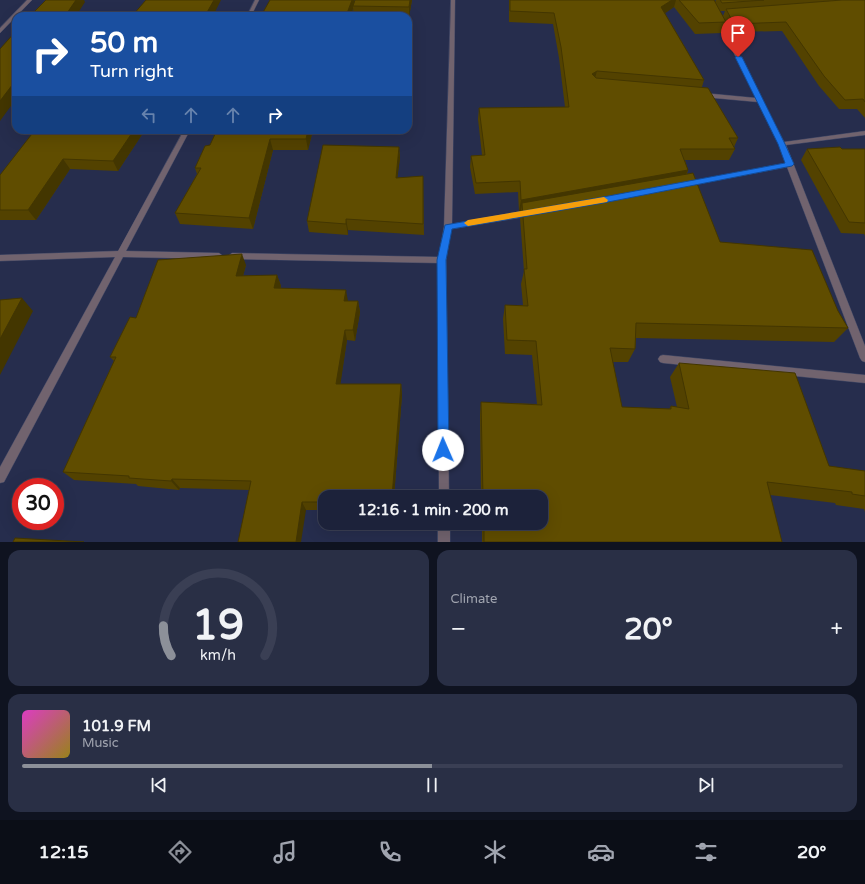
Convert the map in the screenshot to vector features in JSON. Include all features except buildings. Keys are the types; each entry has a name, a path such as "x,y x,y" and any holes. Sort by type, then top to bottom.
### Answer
{"street":[{"path":"18,12 30,0"},
{"path":"251,12 257,0"},
{"path":"444,490 442,260 448,227 453,0"},
{"path":"725,14 716,12 782,144 865,358"},
{"path":"0,31 12,19"},
{"path":"697,94 760,100"},
{"path":"782,144 865,133"},
{"path":"0,478 185,134"},
{"path":"681,185 790,164"},
{"path":"448,227 541,211"},
{"path":"0,258 120,254 442,260"},
{"path":"663,359 865,379"},
{"path":"444,530 444,542"}],"slow traffic":[{"path":"468,223 604,200"}],"route":[{"path":"443,450 442,260 448,227 603,200 790,164 782,144 738,57"}]}
